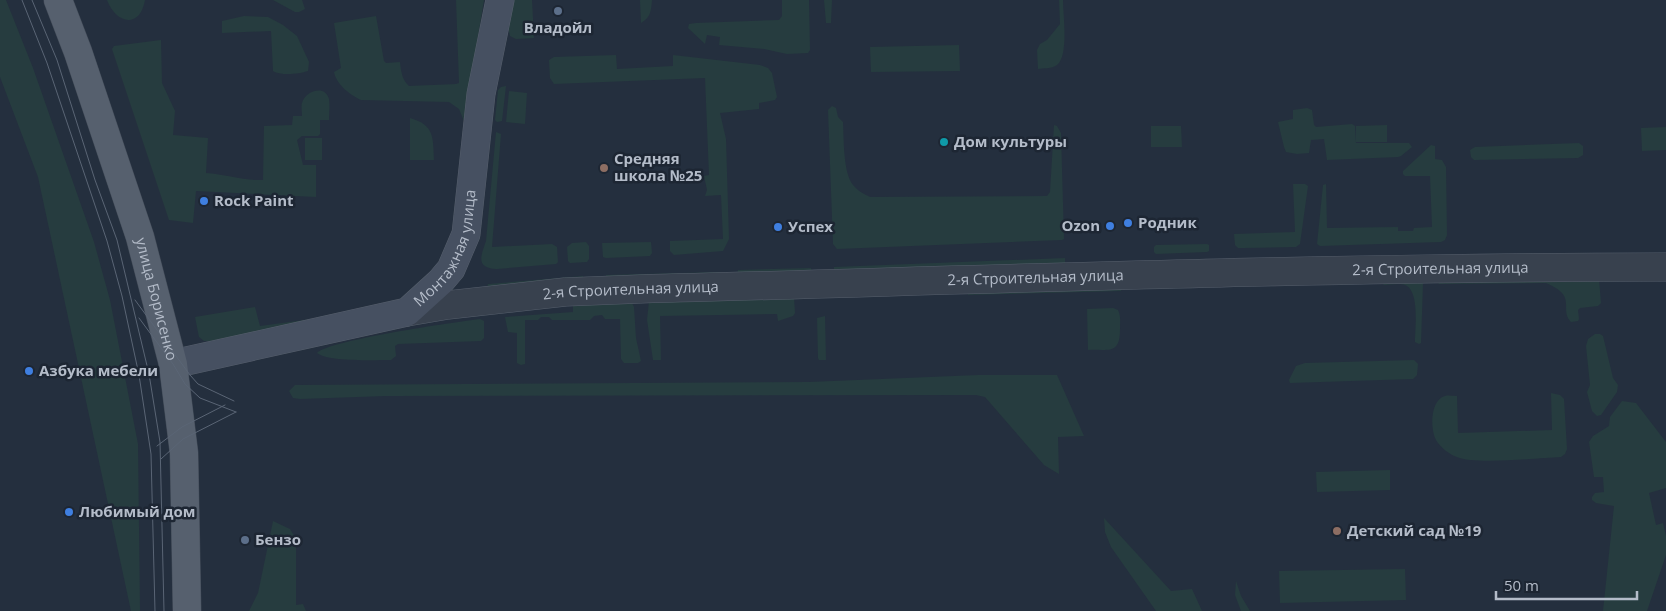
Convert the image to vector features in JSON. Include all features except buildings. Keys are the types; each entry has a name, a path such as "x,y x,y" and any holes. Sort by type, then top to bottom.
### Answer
{"main road":[{"name":"улица Борисенко","path":"58,0 78,52 140,237 173,364 184,453 186,611"},
{"name":"Монтажная улица","path":"173,364 407,312 440,282 451,269 466,234 481,94 500,0"}],"street":[{"name":"2-я Строительная улица","path":"407,312 565,292 1132,275 1431,268 1666,266"}],"green space":[{"path":"0,0 6,0 33,68 94,242 110,300 138,444 140,611 131,611 38,177 0,77"},
{"path":"107,0 145,0 138,16 128,20 116,14"},
{"path":"273,0 302,0 305,9 295,12"},
{"path":"456,0 484,0 464,121 459,109 449,102 361,100 348,92 338,81 334,72 341,68 334,23 376,16 384,61 386,63 400,62 403,78 409,86 459,83"},
{"path":"514,0 532,0 534,38 516,39 510,36 508,28"},
{"path":"640,0 652,0 650,13 641,23"},
{"path":"782,0 809,0 810,50 808,53 787,54 764,49 719,45 720,37 707,35 705,44 688,28 689,24 696,23 779,20 782,16"},
{"path":"824,0 832,0 831,23 826,23"},
{"path":"1059,0 1063,0 1065,34 1061,60 1057,65 1050,68 1038,69 1037,50 1040,44 1047,40 1060,24"},
{"path":"244,16 268,17 283,25 297,36 309,62 308,71 281,74 273,71 271,31 222,33 222,21"},
{"path":"161,40 162,83 175,111 173,135 208,138 206,173 263,180 264,126 292,125 293,116 302,116 302,103 307,95 315,91 327,94 329,99 329,120 320,120 320,134 318,136 302,136 297,140 303,165 316,165 316,197 196,191 193,223 169,220 112,49 114,46"},
{"path":"959,45 960,71 871,72 870,47"},
{"path":"616,55 617,69 673,66 673,55 760,65 768,68 772,73 777,97 775,100 759,103 759,109 720,113 726,139 729,239 723,251 674,255 670,251 670,241 723,239 721,195 705,196 707,190 704,176 709,175 705,78 554,84 550,78 549,60 554,57"},
{"path":"506,86 502,121 497,122 495,120 498,90"},
{"path":"509,91 527,93 525,124 506,122"},
{"path":"832,106 836,108 838,117 843,122 847,172 853,185 870,197 1047,196 1050,192 1054,125 1057,126 1061,133 1064,239 837,249 833,244 828,110"},
{"path":"1307,108 1312,110 1316,127 1352,124 1355,126 1356,143 1409,143 1412,147 1398,157 1327,160 1324,139 1311,140 1309,153 1297,154 1286,152 1278,122 1293,119 1293,110"},
{"path":"410,118 424,124 431,133 434,160 410,160"},
{"path":"1387,125 1387,142 1356,142 1356,126"},
{"path":"1151,126 1181,126 1182,147 1151,147"},
{"path":"1666,127 1666,150 1642,151 1641,128"},
{"path":"496,132 501,134 492,247 552,244 557,247 558,262 556,264 497,269 485,266 481,260 486,241"},
{"path":"305,138 322,138 322,160 305,160"},
{"path":"1579,143 1583,146 1583,155 1578,158 1474,160 1471,157 1470,150 1475,147"},
{"path":"1431,145 1435,146 1435,159 1442,160 1446,167 1447,235 1445,240 1441,242 1320,246 1317,244 1323,185 1326,184 1327,228 1398,227 1398,231 1413,231 1414,228 1432,227 1430,176 1405,176 1403,174 1403,171"},
{"path":"1293,184 1305,184 1308,186 1300,244 1296,247 1238,248 1235,245 1234,234 1295,232"},
{"path":"586,242 589,246 589,259 587,262 570,263 568,261 567,247 572,243"},
{"path":"651,242 652,253 650,256 603,257 602,243"},
{"path":"1156,245 1209,245 1209,251 1207,252 1156,254 1154,252"},
{"path":"1065,258 1065,266 834,275 834,267"},
{"path":"811,268 812,276 736,277 738,270"},
{"path":"719,272 717,279 606,283 606,275"},
{"path":"583,276 584,283 486,290 488,284"},
{"path":"1421,279 1423,284 1421,343 1419,344 1415,342 1416,310 1413,294 1410,289 1403,284 1384,285 1382,283"},
{"path":"1599,279 1601,303 1598,306 1580,308 1578,310 1578,321 1571,322 1566,312 1566,302 1562,293 1546,283 1438,283 1438,280"},
{"path":"1122,285 1121,291 968,295 968,289"},
{"path":"794,298 795,313 793,316 778,321 777,314 660,316 661,360 653,360 647,320 649,301"},
{"path":"573,303 632,303 641,361 638,363 624,363 621,359 620,319 605,319 602,315 594,316 590,320 552,320 549,317 541,317 538,320 525,320 525,364 517,363 517,333 508,332 505,317 573,312"},
{"path":"255,307 260,326 341,315 211,341 204,341 199,337 195,317"},
{"path":"1113,308 1118,310 1120,317 1118,343 1112,349 1088,350 1087,309"},
{"path":"825,316 826,360 819,360 817,318"},
{"path":"480,319 484,321 484,338 481,341 398,344 395,346 396,356 391,360 341,359 317,353 326,348 368,337"},
{"path":"1595,334 1603,336 1613,378 1618,385 1617,392 1601,415 1597,416 1592,411 1587,392 1590,385 1586,346 1588,339"},
{"path":"1414,360 1418,364 1417,375 1413,379 1290,383 1289,380 1296,366 1305,363"},
{"path":"978,375 1057,375 1084,436 1058,437 1059,474 1044,465 985,397 976,395 386,396 300,399 293,398 289,391 295,385 809,382"},
{"path":"1551,393 1560,395 1564,399 1567,449 1561,457 1492,461 1466,459 1454,456 1445,450 1438,443 1434,435 1432,422 1434,409 1436,403 1445,396 1457,396 1458,433 1552,430"},
{"path":"1622,401 1636,403 1666,442 1666,488 1649,493 1656,525 1663,523 1666,536 1666,555 1647,611 1603,611 1614,506 1596,503 1592,500 1595,493 1604,492 1603,477 1594,477 1589,442 1593,436 1609,426 1610,417"},
{"path":"1390,470 1390,490 1317,492 1316,472"},
{"path":"1104,518 1171,591 1192,589 1202,611 1156,611 1111,547 1105,532"},
{"path":"273,521 290,529 296,539 296,605 303,604 306,611 249,611 258,593"},
{"path":"1405,569 1406,600 1280,603 1279,571"},
{"path":"1236,581 1241,596 1250,611 1241,611 1235,595"}],"tram line":[{"path":"22,0 47,63 107,241 122,296 139,375 151,454 155,611"},
{"path":"32,0 57,60 95,180 117,240 149,374 160,442 164,611"},
{"path":"135,300 198,384 234,401"},
{"path":"139,318 173,364 185,384 200,398 236,412"},
{"path":"157,446 182,427 225,405"},
{"path":"161,459 183,439 236,412"}],"place":[{"name":"Владойл","path":"558,11"},
{"name":"Дом культуры","path":"944,142"},
{"name":"Средняя школа №25","path":"604,168"},
{"name":"Rock Paint","path":"204,201"},
{"name":"Родник","path":"1128,223"},
{"name":"Ozon","path":"1110,226"},
{"name":"Успех","path":"778,227"},
{"name":"Азбука мебели","path":"29,371"},
{"name":"Любимый дом","path":"69,512"},
{"name":"Детский сад №19","path":"1337,531"},
{"name":"Бензо","path":"245,540"}]}
